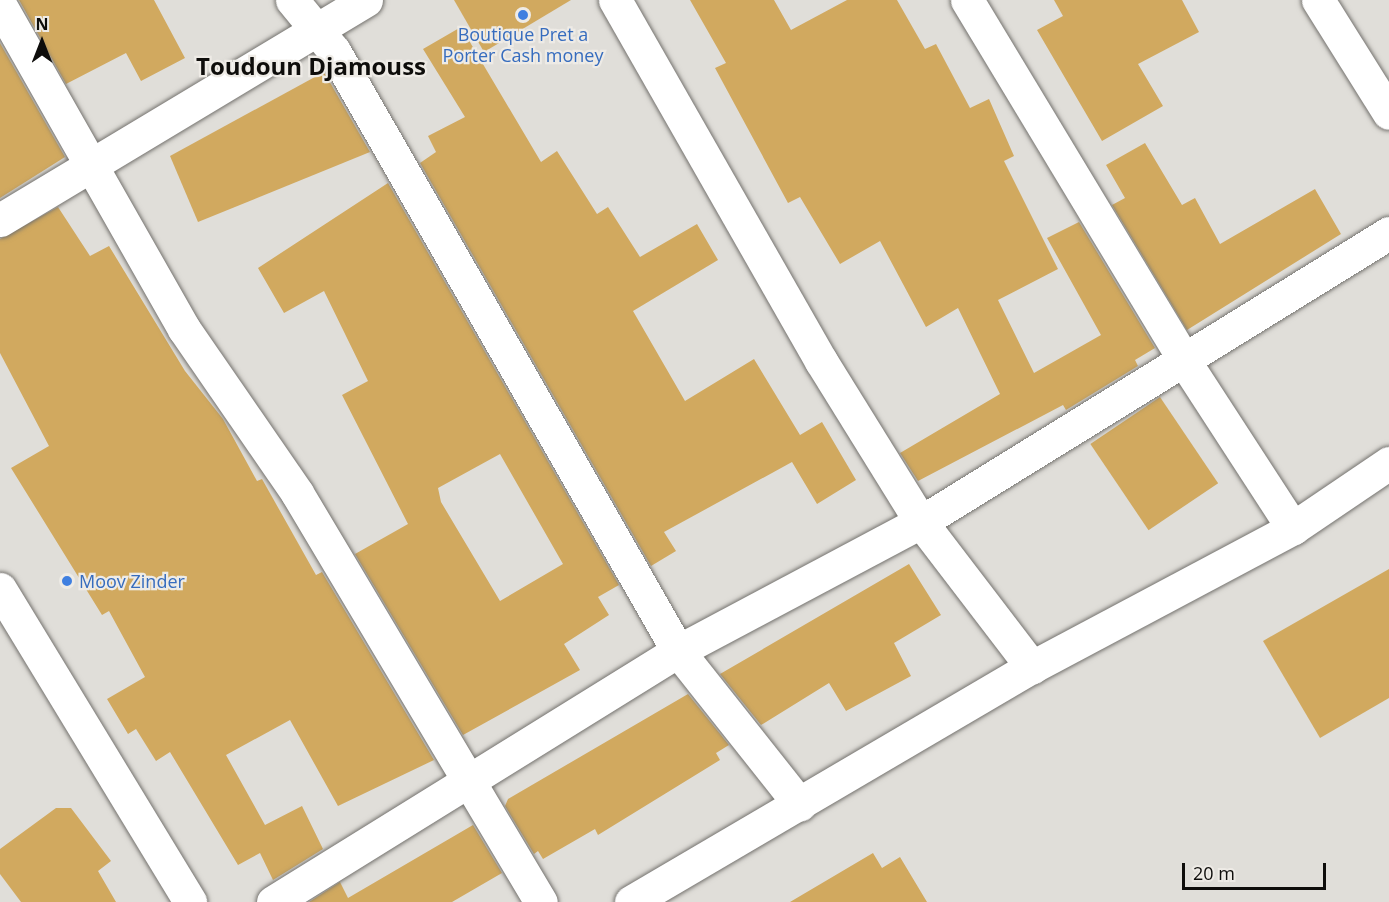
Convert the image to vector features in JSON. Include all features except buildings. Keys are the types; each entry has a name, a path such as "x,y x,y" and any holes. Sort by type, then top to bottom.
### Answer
{"street":[{"path":"292,0 314,33 334,51 678,651 800,805"},
{"path":"0,220 366,0"},
{"path":"615,0 821,361 921,522 1032,667"},
{"path":"967,0 1185,362 1293,528"},
{"path":"1318,0 1389,113"},
{"path":"0,5 88,166 184,329 297,493 541,902"},
{"path":"273,902 678,651 921,522 1185,362 1389,233"},
{"path":"631,902 1032,667 1293,528 1389,463"},
{"path":"0,589 190,902"}],"place":[{"name":"Boutique Pret a Porter Cash money","path":"523,15"},
{"name":"Moov Zinder","path":"67,581"}],"district":[{"name":"Toudoun Djamouss","path":"311,66"}]}
